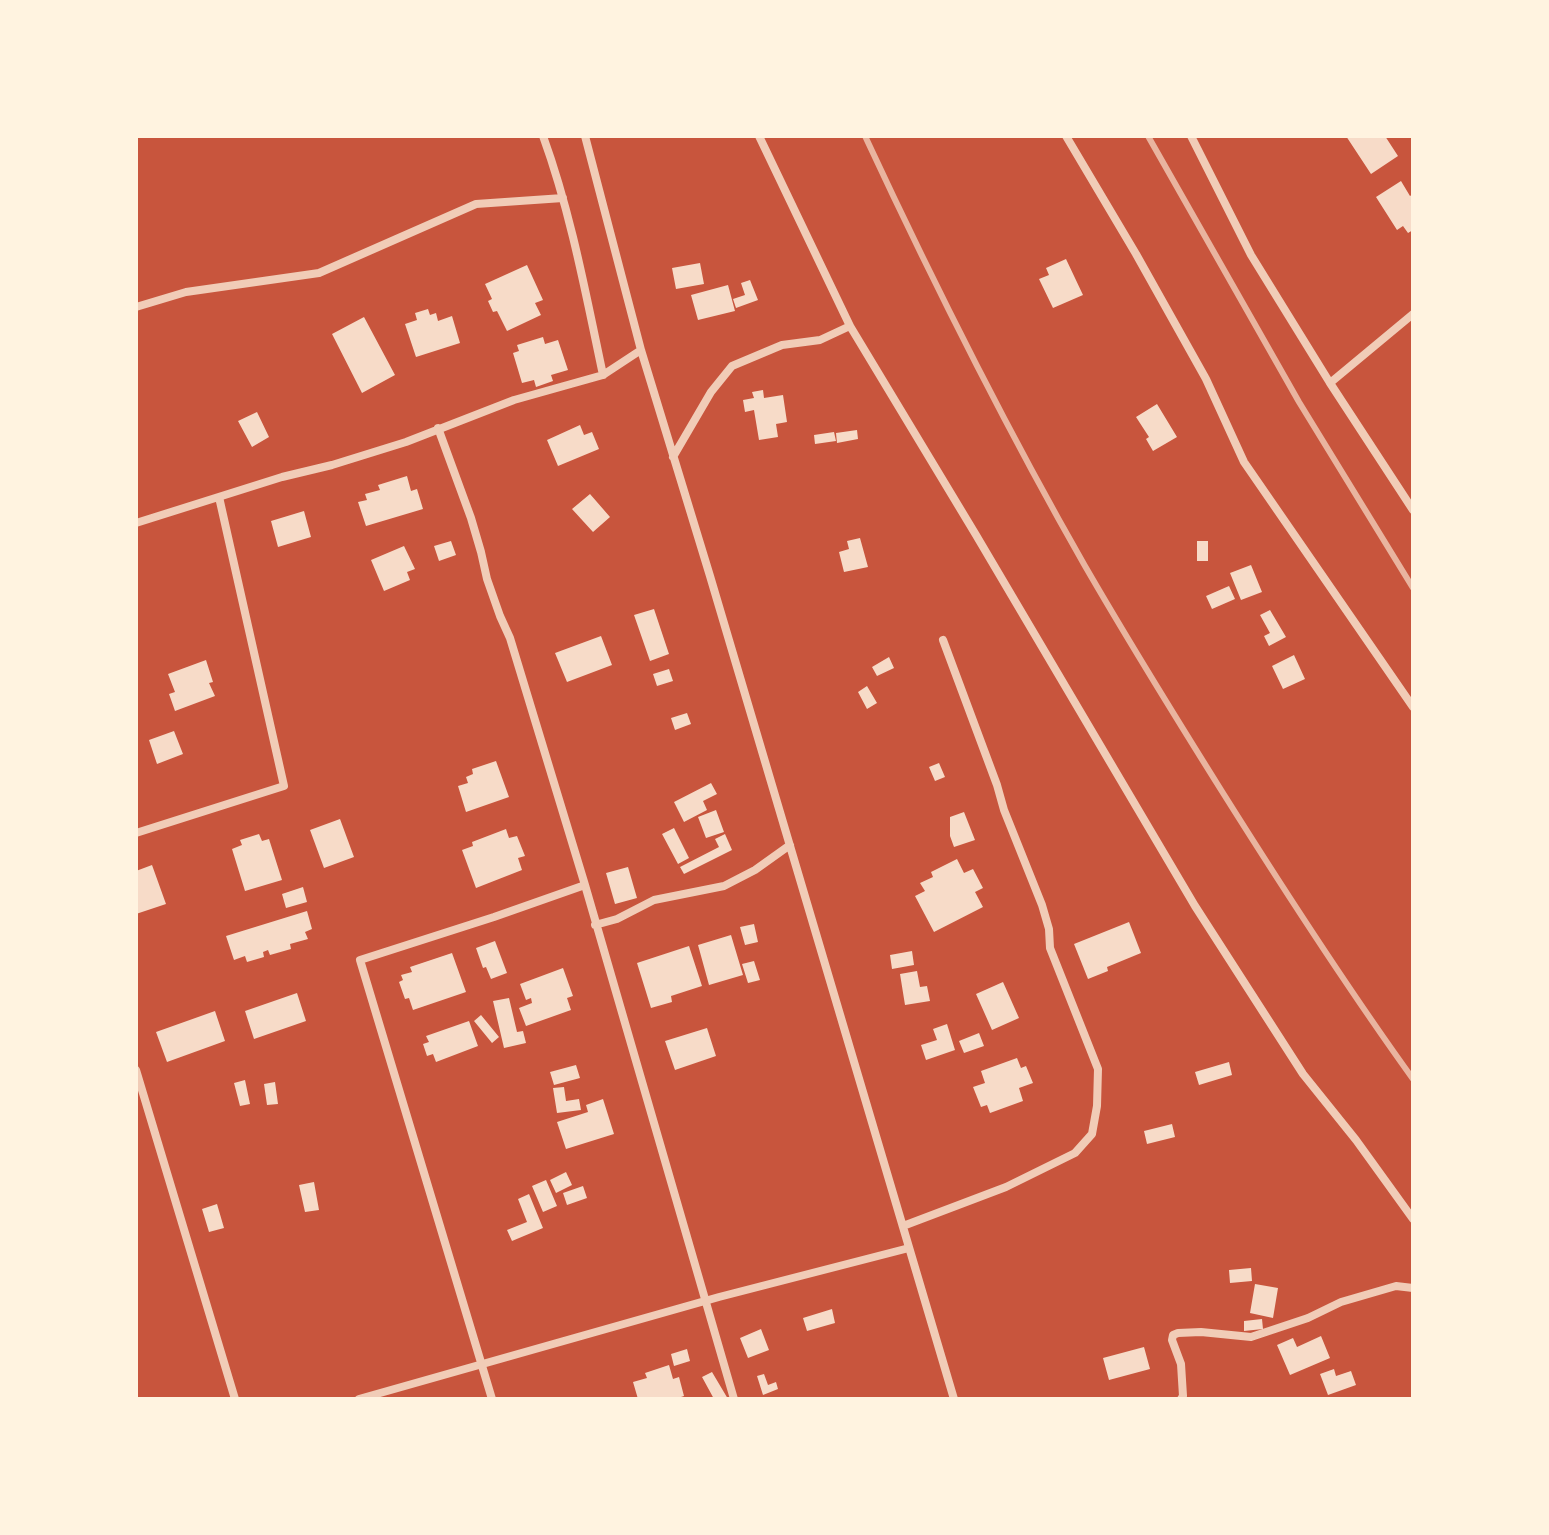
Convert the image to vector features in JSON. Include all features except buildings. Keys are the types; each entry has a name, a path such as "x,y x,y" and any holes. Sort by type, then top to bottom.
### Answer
{"street":[{"path":"543,136 557,174 603,375"},
{"path":"585,136 641,350 954,1399"},
{"path":"759,136 850,326 1195,906 1303,1074 1413,1219"},
{"path":"1066,136 1206,379 1244,462 1413,707"},
{"path":"1191,136 1251,255 1413,510"},
{"path":"136,307 186,292 319,273 476,204 563,198"},
{"path":"1330,383 1413,314"},
{"path":"673,457 711,392 732,366 782,345 820,340 850,326"},
{"path":"136,523 391,447 514,400 603,375 641,350"},
{"path":"438,428 471,518 487,579 510,638 734,1399"},
{"path":"136,833 284,786 219,497"},
{"path":"903,1226 1006,1187 1075,1153 1092,1134 1097,1106 1098,1069 1050,948 1049,929 1042,905 943,640"},
{"path":"595,925 617,919 654,900 724,886 755,870 790,845"},
{"path":"492,1399 360,960 585,885"},
{"path":"136,1070 235,1399"},
{"path":"359,1399 705,1301 909,1248"},
{"path":"1181,1399 1181,1364 1173,1335 1201,1332 1251,1337 1308,1318 1341,1302 1396,1286 1413,1288"}],"railway":[{"path":"865,136 970,353 1085,566 1269,866 1413,1079"},
{"path":"1148,136 1299,402 1413,588"}]}
